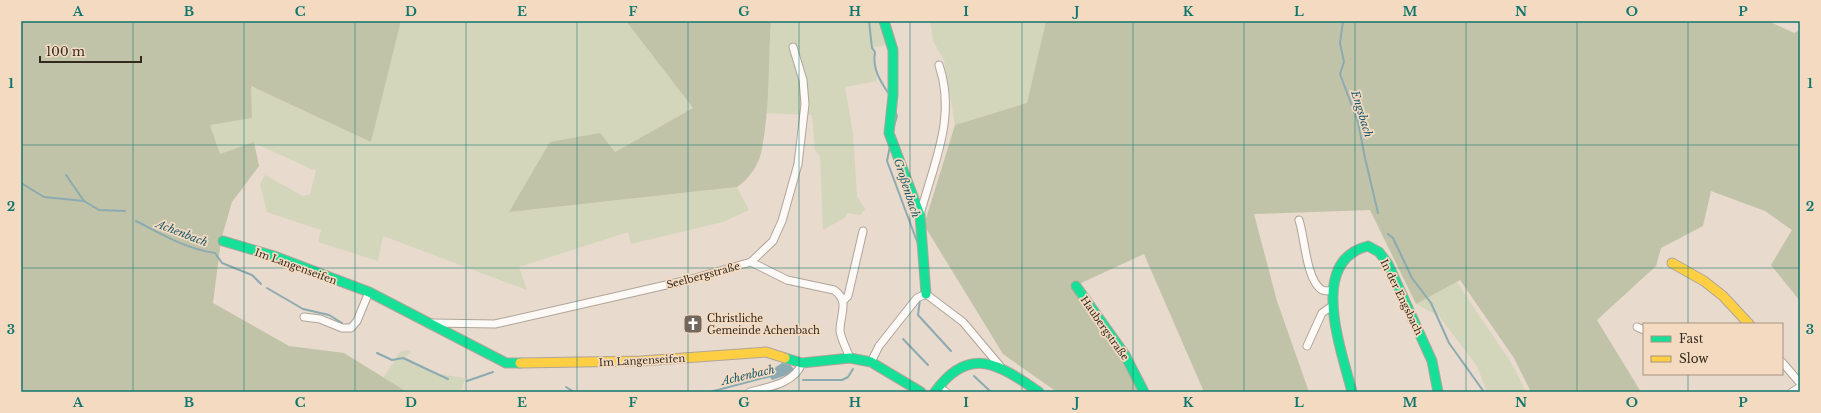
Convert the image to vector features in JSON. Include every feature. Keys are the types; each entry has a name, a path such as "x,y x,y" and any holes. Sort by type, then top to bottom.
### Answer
{"street":[{"path":"884,21 893,50 893,96 889,133 920,215 926,294 963,322 1000,366 1039,392"},
{"name":"Seelbergstraße","path":"428,323 495,324 688,280 751,262 773,241 784,217 798,164 805,104 803,80 793,48"},
{"path":"920,215 942,145 946,113 943,77 939,65"},
{"path":"1299,220 1307,257 1314,280 1323,290 1332,291"},
{"path":"850,358 840,332 844,300 848,296 863,231"},
{"name":"Im Langenseifen","path":"222,241 274,256 369,292 506,363 641,361 766,352 802,363 850,358 871,362 921,392"},
{"name":"In der Engsbach","path":"1352,392 1332,306 1332,291 1336,276 1345,258 1355,249 1368,246 1379,252 1388,264 1432,361 1438,392"},
{"path":"751,262 787,280 834,290 844,300"},
{"path":"1672,263 1704,281 1723,296 1748,323"},
{"name":"Haubergstraße","path":"1076,286 1125,355 1144,392"},
{"path":"304,317 328,321 342,328 351,328 356,321 369,292"},
{"path":"871,362 879,346 917,298 926,294"},
{"path":"1307,346 1322,313 1332,306"},
{"path":"1637,327 1643,330"},
{"path":"750,392 791,379 800,369 802,363"},
{"path":"939,390 953,372 962,367 985,363 1000,366"},
{"path":"1783,363 1800,383"},
{"path":"1792,392 1800,387"}],"green space":[{"path":"21,21 401,21 371,142 251,86 252,118 210,125 220,154 254,142 259,166 232,202 221,240 213,303 289,346 344,353 407,392 21,392"},
{"path":"401,21 626,21 693,108 509,212 737,187 749,210 723,222 631,244 628,232 519,267 527,290 383,236 378,261 318,242 321,230 267,212 260,184 265,175 303,196 310,194 316,171 254,143 220,154 210,125 252,118 250,86 371,142"},
{"path":"626,21 771,21 766,121 760,158 755,168 749,177 737,187 509,212 550,142 600,133 615,152 693,108"},
{"path":"771,21 890,21 897,44 874,47 877,81 845,87 853,133 857,196 865,209 860,215 846,213 846,217 823,230 820,157 815,150 812,115 765,113"},
{"path":"930,21 1046,21 1027,103 955,125 944,60 933,41"},
{"path":"1046,21 1768,21 1794,33 1800,30 1800,301 1771,265 1792,230 1765,211 1711,191 1703,226 1661,248 1656,266 1597,320 1641,392 1531,392 1514,358 1460,280 1416,304 1370,210 1254,214 1277,301 1309,392 1204,392 1144,254 1079,284 1144,392 1057,392 1003,354 924,225 955,125 1027,103"},
{"path":"1456,281 1510,361 1526,392 1487,392 1477,366 1439,316 1416,304"},
{"path":"407,350 411,352 405,357 438,374 465,378 461,392 407,392 383,378 400,352"}],"water":[{"path":"782,363 790,365 794,369 790,374 772,380 769,376 773,369"}],"waterway":[{"name":"Großenbach","path":"869,21 872,48 875,52 874,58 876,69 889,94"},
{"name":"Engsbach","path":"1343,21 1340,43 1344,62 1340,74 1358,122 1378,213"},
{"name":"Großenbach","path":"894,126 897,116 895,111"},
{"name":"Großenbach","path":"890,146 887,161 918,244"},
{"path":"66,175 84,201"},
{"name":"Achenbach","path":"21,183 44,197 84,201 99,210 125,211"},
{"name":"Achenbach","path":"136,221 184,245 215,253 222,263 252,275 261,284"},
{"path":"1388,234 1393,238 1412,278 1431,303 1449,343 1484,392"},
{"name":"Achenbach","path":"267,288 303,309 329,315 342,323"},
{"name":"Großenbach","path":"920,299 918,315 951,351"},
{"name":"Achenbach","path":"903,339 928,365"},
{"name":"Achenbach","path":"377,353 392,360 403,358 448,379"},
{"name":"Achenbach","path":"803,380 842,380 848,377 853,369"},
{"name":"Achenbach","path":"467,381 493,372"},
{"name":"Achenbach","path":"710,392 771,376"},
{"name":"Achenbach","path":"974,376 991,392"},
{"name":"Achenbach","path":"566,387 574,392"}],"traffic: fast":[{"path":"884,21 893,50 893,95 889,133 920,215 926,294"},
{"path":"223,241 274,256 369,292 506,363 520,363"},
{"path":"1352,392 1337,332 1333,309 1333,288 1338,269 1349,255 1368,246 1379,252 1388,264 1432,361 1438,392"},
{"path":"1076,286 1125,355 1144,392"},
{"path":"785,358 802,363 850,358 871,362 921,392"},
{"path":"935,392 948,377 961,368 973,364 986,364 999,368 1012,374 1039,392"}],"traffic: slow":[{"path":"1672,263 1704,281 1723,296 1748,323"},
{"path":"520,363 641,361 766,352 785,358"}],"place":[{"name":"Christliche Gemeinde Achenbach","path":"693,324"}]}
